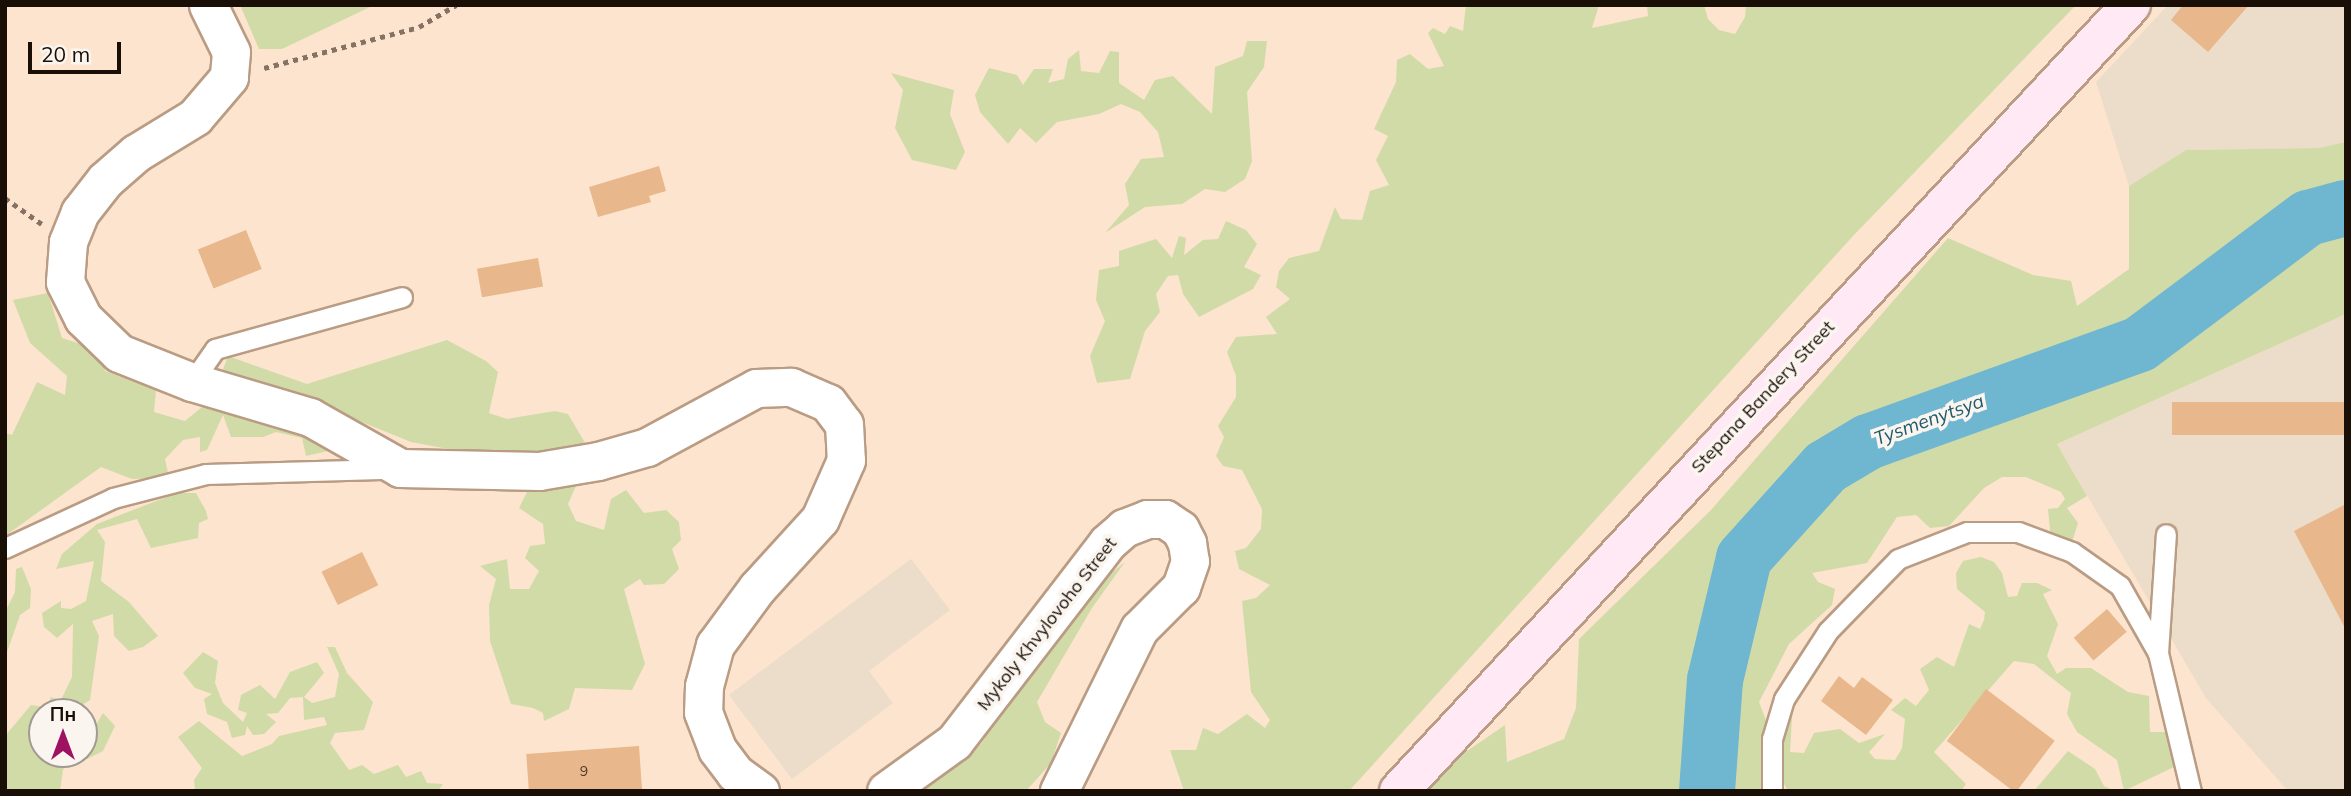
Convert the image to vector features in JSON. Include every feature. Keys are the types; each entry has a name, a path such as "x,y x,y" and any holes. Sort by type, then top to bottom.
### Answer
{"main road":[{"name":"Stepana Bandery Street","path":"1399,791 2131,5"}],"street":[{"path":"208,5 231,52 229,77 195,117 136,153 105,180 79,212 68,242 65,282 83,318 119,353 192,382 310,417 400,468 539,471 598,461 647,447 757,388 791,387 828,403 844,424 846,460 820,519 757,588 715,645 704,686 703,712 717,749 735,773 760,791"},
{"name":"Mykoly Khvylovoho Street","path":"886,791 954,742 1107,543 1124,528 1147,519 1165,519 1180,529 1187,543 1190,561 1181,587 1139,629 1059,791"}],"lane":[{"path":"192,382 215,349 402,297"},
{"path":"5,548 113,498 206,474 400,468"},
{"path":"1772,791 1772,739 1784,699 1828,631 1898,559 1967,533 2018,533 2072,552 2120,586 2158,653 2197,790"},
{"path":"2158,653 2166,534"}],"path":[{"path":"229,77 419,27 456,5"},
{"path":"5,198 68,242"}],"shaded area":[{"path":"2168,5 2346,5 2346,142 2319,148 2186,150 2129,186 2096,82"},
{"path":"2346,314 2346,791 2288,791 2206,698 2057,444"},
{"path":"911,559 950,610 869,671 893,703 792,779 729,695"}],"green space":[{"path":"240,5 370,7 282,49 259,49"},
{"path":"1466,5 1599,5 1592,28 1648,16 1647,5 1704,5 1708,19 1719,30 1735,34 1745,17 1746,5 2076,5 1853,236 1349,791 1184,791 1170,750 1196,750 1203,728 1218,734 1247,714 1265,728 1270,720 1251,692 1242,601 1256,598 1270,585 1239,569 1235,551 1246,548 1261,529 1262,509 1242,470 1223,466 1216,456 1224,437 1218,426 1236,397 1236,376 1227,352 1236,337 1277,334 1266,317 1290,299 1276,287 1279,271 1289,258 1319,251 1335,207 1341,219 1362,220 1370,191 1389,185 1376,160 1388,136 1374,129 1396,82 1397,60 1410,54 1428,69 1444,66 1428,33 1433,28 1445,34 1450,26 1463,31"},
{"path":"1247,41 1267,41 1264,67 1247,92 1252,161 1245,179 1225,192 1205,189 1182,204 1145,207 1105,233 1129,205 1125,184 1141,159 1164,157 1158,132 1140,112 1121,104 1099,114 1057,122 1036,143 1020,128 1008,144 980,112 975,95 989,68 1017,75 1023,85 1034,69 1053,69 1048,83 1064,79 1068,59 1079,50 1081,71 1099,73 1110,51 1119,52 1119,83 1144,100 1155,80 1173,76 1212,114 1215,67 1243,56"},
{"path":"891,73 954,90 950,114 965,152 956,170 912,160 895,128 903,90"},
{"path":"2346,142 2346,314 2057,444 2087,496 2067,508 2078,523 2071,545 2051,540 2048,509 2058,508 2065,499 2061,492 2026,477 2002,477 1984,488 1949,526 1930,528 1916,515 1897,517 1867,563 1812,573 1818,582 1835,589 1832,605 1789,644 1759,702 1767,723 1793,701 1790,752 1804,753 1814,733 1840,729 1859,743 1885,734 1869,752 1875,759 1895,760 1902,748 1905,719 1891,710 1905,698 1916,706 1929,690 1920,669 1937,657 1954,667 1969,624 1980,629 1984,620 1985,612 1957,589 1956,573 1963,561 1981,557 1994,562 2002,573 2008,597 2017,596 2022,583 2037,583 2052,590 2043,594 2058,624 2047,656 2057,674 2066,668 2091,668 2128,692 2149,696 2150,732 2167,732 2178,765 2124,791 2117,760 2077,732 2067,714 2071,693 2034,664 2014,661 1934,752 1966,784 1961,791 1788,791 1766,752 1764,791 1427,791 1457,758 1505,725 1507,762 1564,739 1576,708 1579,639 1711,510 1948,238 2033,275 2071,281 2077,306 2129,269 2129,186 2186,150 2319,148"},
{"path":"1226,221 1246,230 1257,244 1244,267 1261,275 1253,289 1199,317 1183,294 1178,275 1168,276 1156,294 1160,312 1145,331 1130,379 1097,383 1090,356 1105,321 1096,300 1099,270 1119,266 1119,251 1156,239 1172,258 1179,236 1186,238 1184,255 1203,240 1218,239"},
{"path":"48,293 62,338 99,350 105,371 156,390 154,412 185,421 202,407 239,410 324,434 328,451 306,456 302,438 276,432 263,437 231,437 223,415 207,450 200,452 200,437 183,440 165,459 169,478 132,479 101,467 5,536 5,433 12,435 37,382 65,395 67,376 30,343 13,300"},
{"path":"447,340 486,361 498,372 489,413 507,419 555,411 568,414 591,453 485,456 411,442 295,395 221,375 228,356 307,384"},
{"path":"579,479 568,504 576,521 604,530 611,499 626,490 644,513 666,510 679,522 681,540 672,549 679,569 664,584 644,585 640,579 624,589 645,664 632,690 575,688 569,709 544,721 543,713 533,708 511,704 490,641 489,605 496,579 480,566 507,559 510,589 529,589 539,571 525,558 530,546 545,544 543,524 519,508 528,490"},
{"path":"177,493 196,493 208,519 199,523 198,538 151,548 137,519 97,530 105,542 101,581 129,602 158,636 143,647 129,651 114,636 113,614 92,621 99,636 90,698 62,698 72,677 73,624 57,638 44,627 42,613 61,601 61,608 71,609 86,601 94,561 56,569 62,554 97,524"},
{"path":"1125,562 1092,608 1037,702 1045,722 1061,733 1051,763 1026,791 911,791 981,744 1015,689 1101,581"},
{"path":"22,567 31,589 30,608 20,615 5,658 5,612 15,592 16,569"},
{"path":"327,647 335,647 347,673 373,702 364,730 335,733 330,743 349,770 362,765 374,774 398,765 406,777 421,771 427,783 443,784 438,791 195,791 194,780 202,768 178,737 199,721 242,756 272,744 279,736 327,725 324,717 304,720 303,697 290,698 278,713 266,714 276,722 264,734 253,735 247,726 245,735 232,738 227,722 207,714 204,699 212,694 195,688 183,673 203,652 218,661 215,683 223,703 243,722 247,713 238,710 241,695 260,685 275,699 290,672 317,662 324,673 304,697 312,703 335,697 339,674"},
{"path":"28,709 28,768 64,768 60,791 6,791 5,736"},
{"path":"103,713 115,726 103,751 98,754 98,721"},
{"path":"2068,751 2095,769 2104,786 2115,791 2034,791"}],"building":[{"path":"2183,5 2249,5 2208,52 2171,20"},
{"path":"659,166 666,191 649,196 651,202 598,217 589,187"},
{"path":"246,230 262,269 214,288 198,249"},
{"path":"538,258 543,287 482,297 477,269"},
{"path":"2172,402 2346,402 2346,435 2172,435"},
{"path":"2346,504 2346,630 2294,531"},
{"path":"362,552 378,585 338,605 322,572"},
{"path":"2107,609 2127,632 2093,661 2074,638"},
{"path":"1839,676 1854,688 1862,677 1893,700 1866,735 1821,701"},
{"path":"1986,689 2055,741 2017,791 1947,741"},
{"path":"639,746 642,791 529,791 526,754"}],"waterway":[{"name":"Tysmenytsya","path":"1707,791 1715,680 1744,558 1826,467 1868,442 2140,344 2308,218 2346,208"}]}
